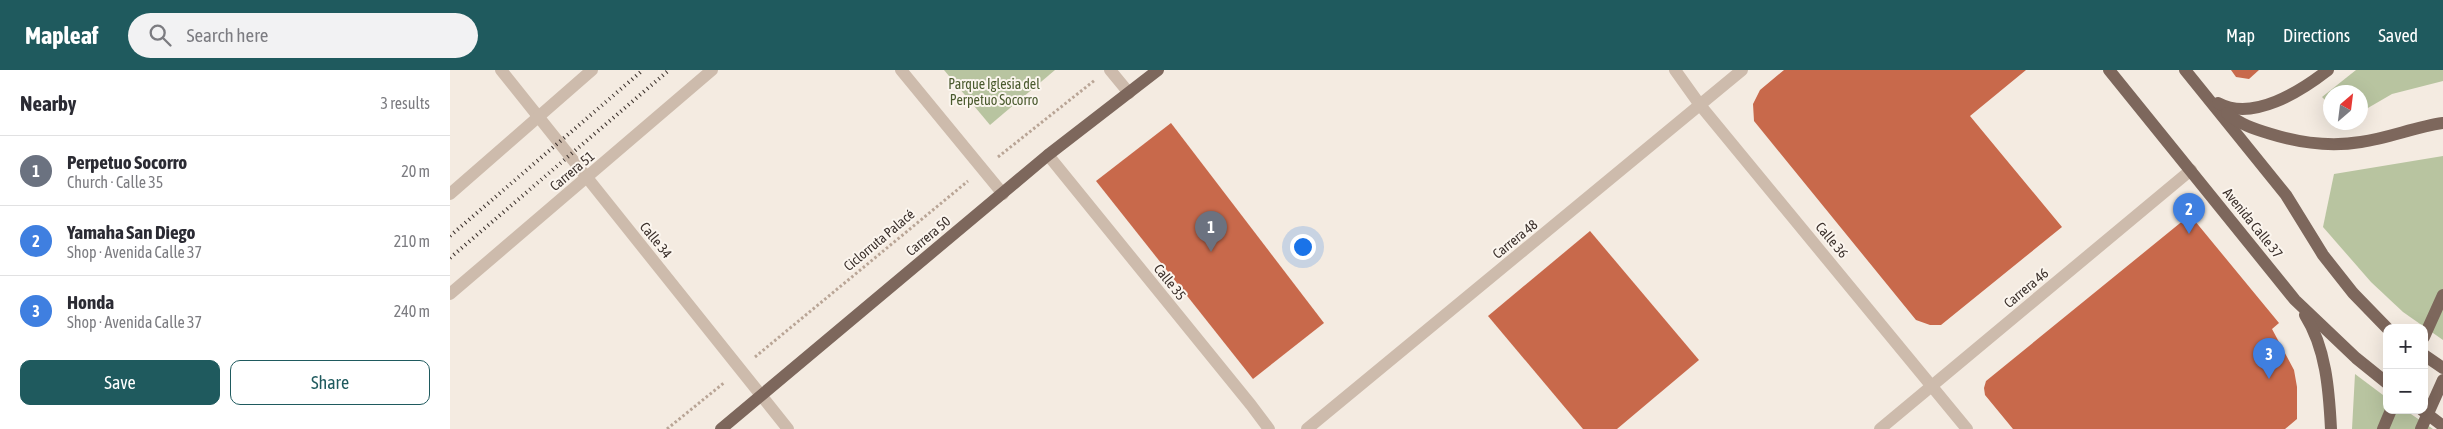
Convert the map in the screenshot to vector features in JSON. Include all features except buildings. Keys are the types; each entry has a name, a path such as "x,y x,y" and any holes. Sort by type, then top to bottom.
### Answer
{"main road":[{"name":"Carrera 50","path":"721,429 1048,156 1158,70"},
{"name":"Avenida Calle 37","path":"2109,70 2296,300 2356,358 2383,380"},
{"path":"2185,70 2210,98 2286,195 2322,255 2353,293 2383,324"},
{"path":"2210,98 2228,108 2258,107 2285,99 2308,86 2328,70"},
{"path":"2210,98 2236,122 2276,136 2307,143 2328,145 2361,142 2443,123"},
{"path":"2428,328 2443,295"},
{"path":"2296,300 2317,340 2324,368 2330,429"},
{"path":"2428,358 2443,368"},
{"path":"2421,429 2443,380"},
{"path":"2383,429 2389,414"},
{"path":"2427,414 2443,426"}],"street":[{"name":"Calle 34","path":"501,70 537,118 788,429"},
{"path":"450,194 592,70"},
{"name":"Carrera 51","path":"450,294 712,70"},
{"path":"901,70 1002,194"},
{"name":"Calle 36","path":"1675,70 1700,105 1967,429"},
{"name":"Carrera 48","path":"1307,429 1742,70"},
{"path":"1105,73 1129,94"},
{"name":"Calle 35","path":"1048,156 1251,405 1268,429"},
{"name":"Carrera 46","path":"1880,429 2191,170"}],"path":[{"name":"Ciclorruta Palacé","path":"667,429 982,169 1105,73"}],"green space":[{"name":"Parque Iglesia del Perpetuo Socorro","path":"944,70 1055,70 990,125"},
{"path":"2356,70 2443,70 2443,81 2392,94 2368,108 2368,85 2337,85"},
{"path":"2443,156 2443,340 2428,330 2428,324 2420,324 2403,312 2371,282 2323,227 2334,174"},
{"path":"2355,374 2383,395 2383,414 2411,414 2433,429 2352,429"}],"railway":[{"path":"450,236 643,70"},
{"path":"450,258 669,70"}],"place":[{"name":"Yamaha San Diego","path":"2189,234"},
{"name":"Perpetuo Socorro","path":"1211,252"},
{"name":"Honda","path":"2269,379"}]}
